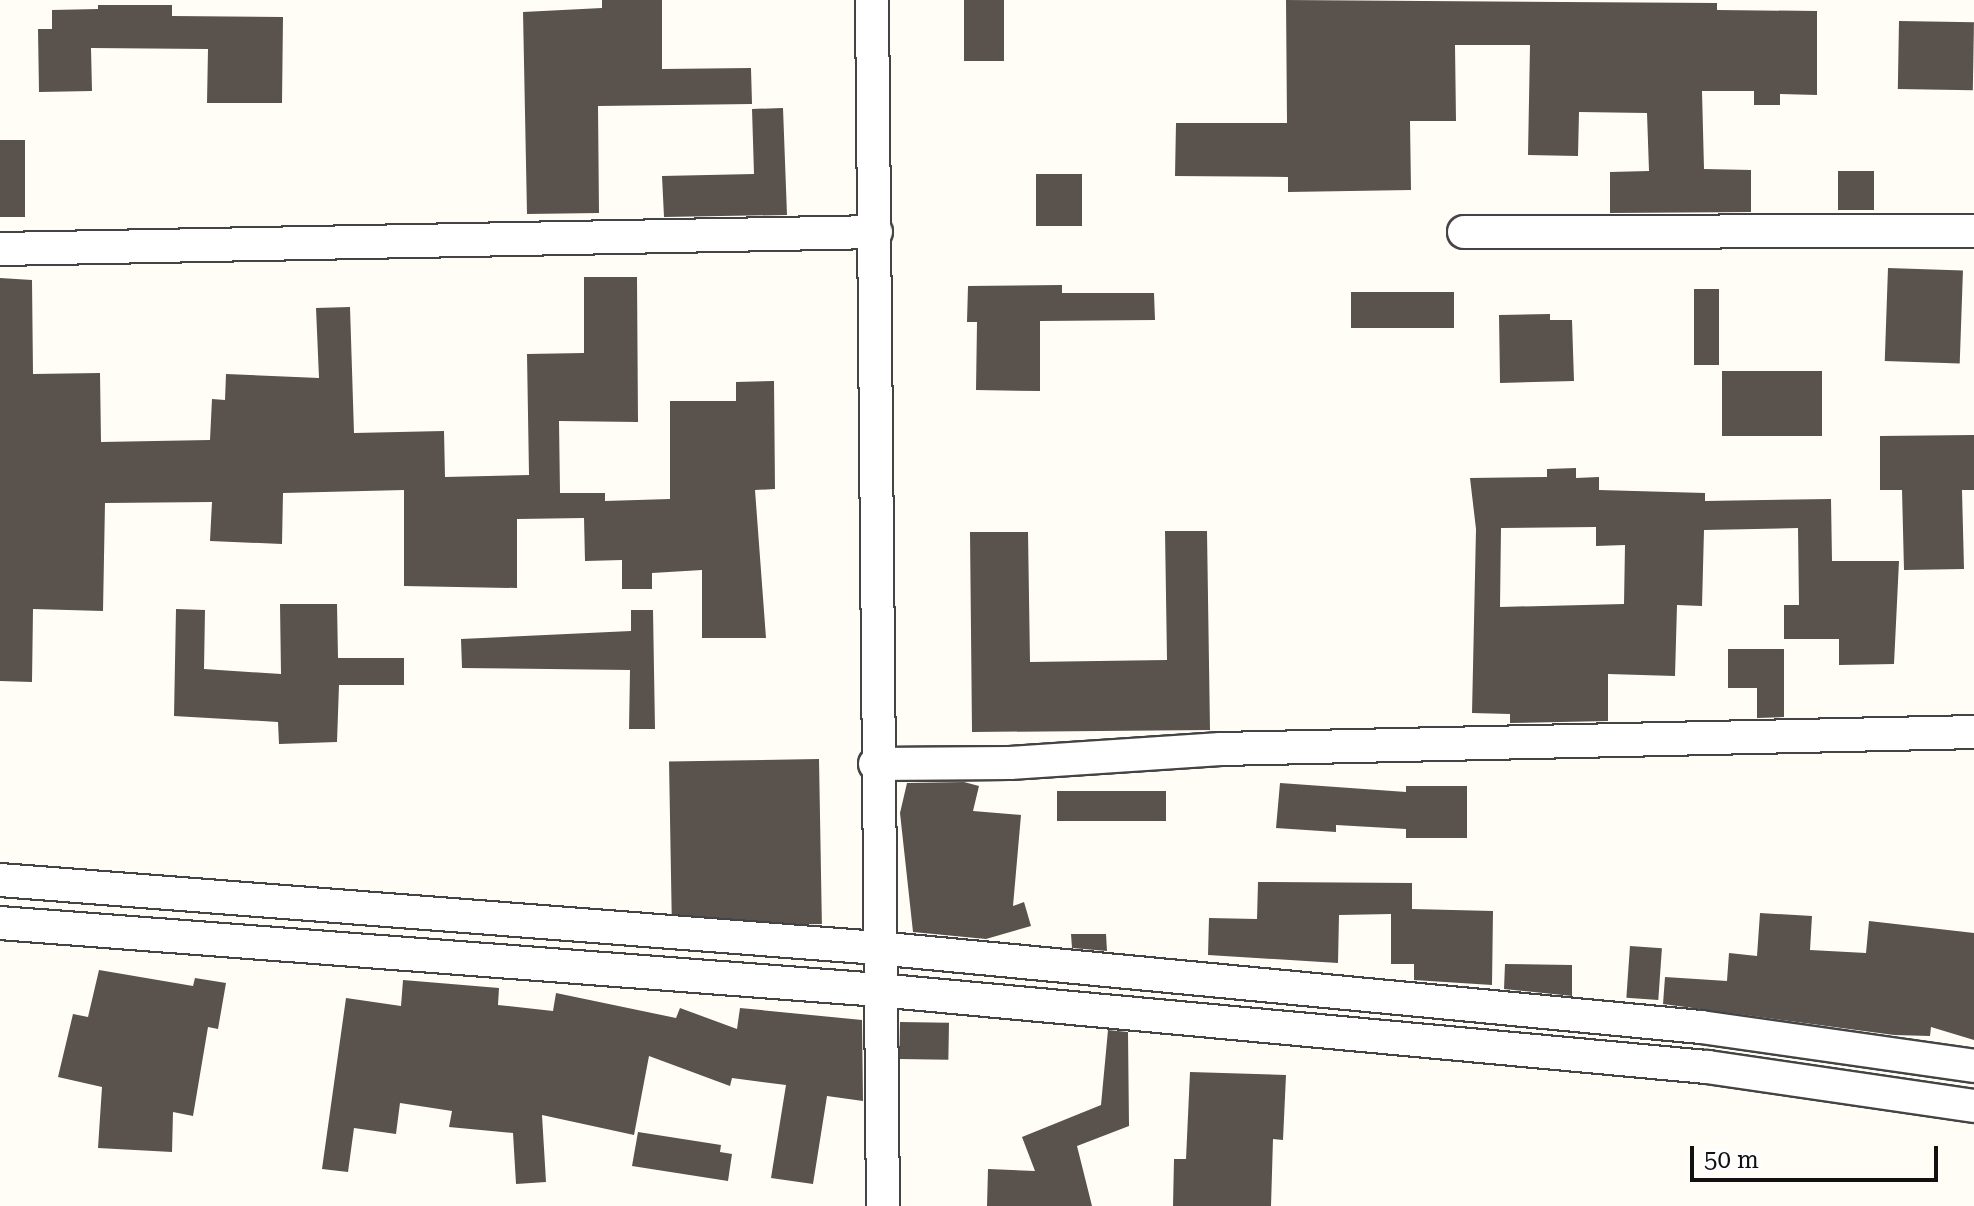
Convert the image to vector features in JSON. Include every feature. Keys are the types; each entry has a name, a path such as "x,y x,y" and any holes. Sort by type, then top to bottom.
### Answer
{"street":[{"path":"872,0 876,232 875,764 883,1206"},
{"path":"1464,232 1974,231"},
{"path":"0,249 876,232"},
{"path":"875,764 1010,763 1221,749 1974,732"},
{"path":"0,880 877,948 1701,1027 1974,1066"},
{"path":"0,923 878,990 1707,1067 1974,1106"}],"building":[{"path":"602,0 662,0 662,69 751,68 752,104 598,106 599,213 527,214 523,12 602,8"},
{"path":"964,0 1004,0 1004,61 964,61"},
{"path":"1286,0 1717,3 1717,10 1817,11 1817,95 1780,94 1780,105 1754,105 1754,91 1702,91 1704,169 1751,170 1751,212 1610,213 1610,172 1649,171 1647,113 1579,112 1578,156 1528,155 1530,45 1455,45 1456,121 1410,121 1411,190 1288,192 1288,177 1175,176 1176,123 1287,123"},
{"path":"98,5 172,5 172,16 283,17 282,103 207,103 208,49 91,48 92,91 39,92 38,29 52,29 52,10 98,9"},
{"path":"1899,21 1974,22 1973,90 1898,89"},
{"path":"783,108 787,215 664,217 662,176 754,174 752,109"},
{"path":"0,140 25,140 25,217 0,217"},
{"path":"1838,171 1874,171 1874,210 1838,210"},
{"path":"1036,174 1082,174 1082,226 1036,226"},
{"path":"1888,268 1963,271 1960,364 1885,361"},
{"path":"584,277 637,277 638,422 559,421 560,493 605,493 605,501 670,499 670,401 736,401 736,382 774,381 775,489 755,490 766,638 702,638 702,570 652,573 652,589 622,589 622,560 585,561 584,518 517,519 517,588 404,586 404,490 283,493 282,544 210,541 212,502 105,503 103,611 33,609 32,682 0,681 0,278 32,280 33,374 100,373 101,442 210,440 212,399 225,400 226,374 319,378 316,308 350,307 354,433 444,431 445,477 529,475 527,354 584,353"},
{"path":"1062,285 1062,293 1154,293 1155,320 1040,321 1040,391 976,390 977,322 967,322 968,286"},
{"path":"1694,289 1719,289 1719,365 1694,365"},
{"path":"1351,292 1454,292 1454,328 1351,328"},
{"path":"1550,314 1550,320 1572,320 1574,381 1500,383 1499,315"},
{"path":"1722,371 1822,371 1822,436 1722,436"},
{"path":"1974,435 1974,490 1962,490 1964,569 1904,570 1902,490 1880,490 1880,436"},
{"path":"1576,468 1576,478 1599,477 1599,490 1705,493 1705,501 1831,499 1832,561 1899,561 1894,664 1839,665 1839,639 1784,639 1784,605 1799,605 1798,528 1704,530 1702,606 1677,605 1675,676 1608,674 1608,721 1510,723 1510,714 1472,713 1476,529 1470,478 1547,477 1547,469","holes":["1596,527 1596,546 1625,545 1624,604 1500,607 1501,528"]},
{"path":"1165,531 1207,531 1210,730 972,732 970,532 1028,532 1030,662 1167,660"},
{"path":"280,604 337,604 338,658 404,658 404,685 339,685 337,742 279,744 278,722 174,716 176,609 205,610 204,669 281,674"},
{"path":"631,610 653,610 655,729 629,729 630,670 462,668 461,639 631,631"},
{"path":"1728,649 1784,649 1784,717 1757,718 1757,688 1728,688"},
{"path":"819,759 822,924 672,927 669,762"},
{"path":"964,782 979,786 973,811 1021,815 1013,906 1024,902 1031,926 986,939 913,932 900,813 907,783"},
{"path":"1280,783 1406,792 1406,786 1467,786 1467,838 1406,838 1406,829 1336,825 1336,832 1276,828"},
{"path":"1057,791 1166,791 1166,821 1057,821"},
{"path":"1258,882 1412,883 1412,909 1493,911 1492,985 1414,980 1414,964 1391,964 1391,914 1339,915 1338,963 1208,955 1209,918 1257,919"},
{"path":"1760,913 1812,916 1810,950 1866,953 1869,921 1974,933 1974,1040 1931,1027 1930,1036 1894,1035 1663,1004 1665,977 1727,981 1729,953 1757,956"},
{"path":"1071,934 1106,934 1107,951 1072,948"},
{"path":"1630,946 1662,948 1658,1000 1626,998"},
{"path":"1505,964 1572,965 1572,996 1504,989"},
{"path":"99,970 193,986 195,978 226,983 218,1029 208,1027 193,1116 173,1112 172,1152 98,1148 102,1087 58,1077 73,1014 88,1017"},
{"path":"403,980 499,988 498,1005 553,1011 556,993 676,1018 680,1008 737,1029 740,1008 862,1020 863,1101 827,1096 813,1184 771,1178 786,1085 732,1078 730,1086 649,1056 634,1135 542,1115 546,1182 516,1184 513,1133 449,1127 452,1111 400,1103 396,1134 354,1128 348,1172 322,1169 346,998 401,1006"},
{"path":"900,1022 949,1023 948,1060 899,1059"},
{"path":"1108,1030 1128,1032 1129,1126 1077,1146 1092,1206 987,1206 988,1169 1035,1171 1022,1137 1101,1105"},
{"path":"1190,1072 1286,1075 1283,1140 1273,1139 1271,1206 1173,1206 1174,1159 1186,1159"},
{"path":"638,1132 721,1145 720,1152 732,1154 728,1181 632,1166"}]}
